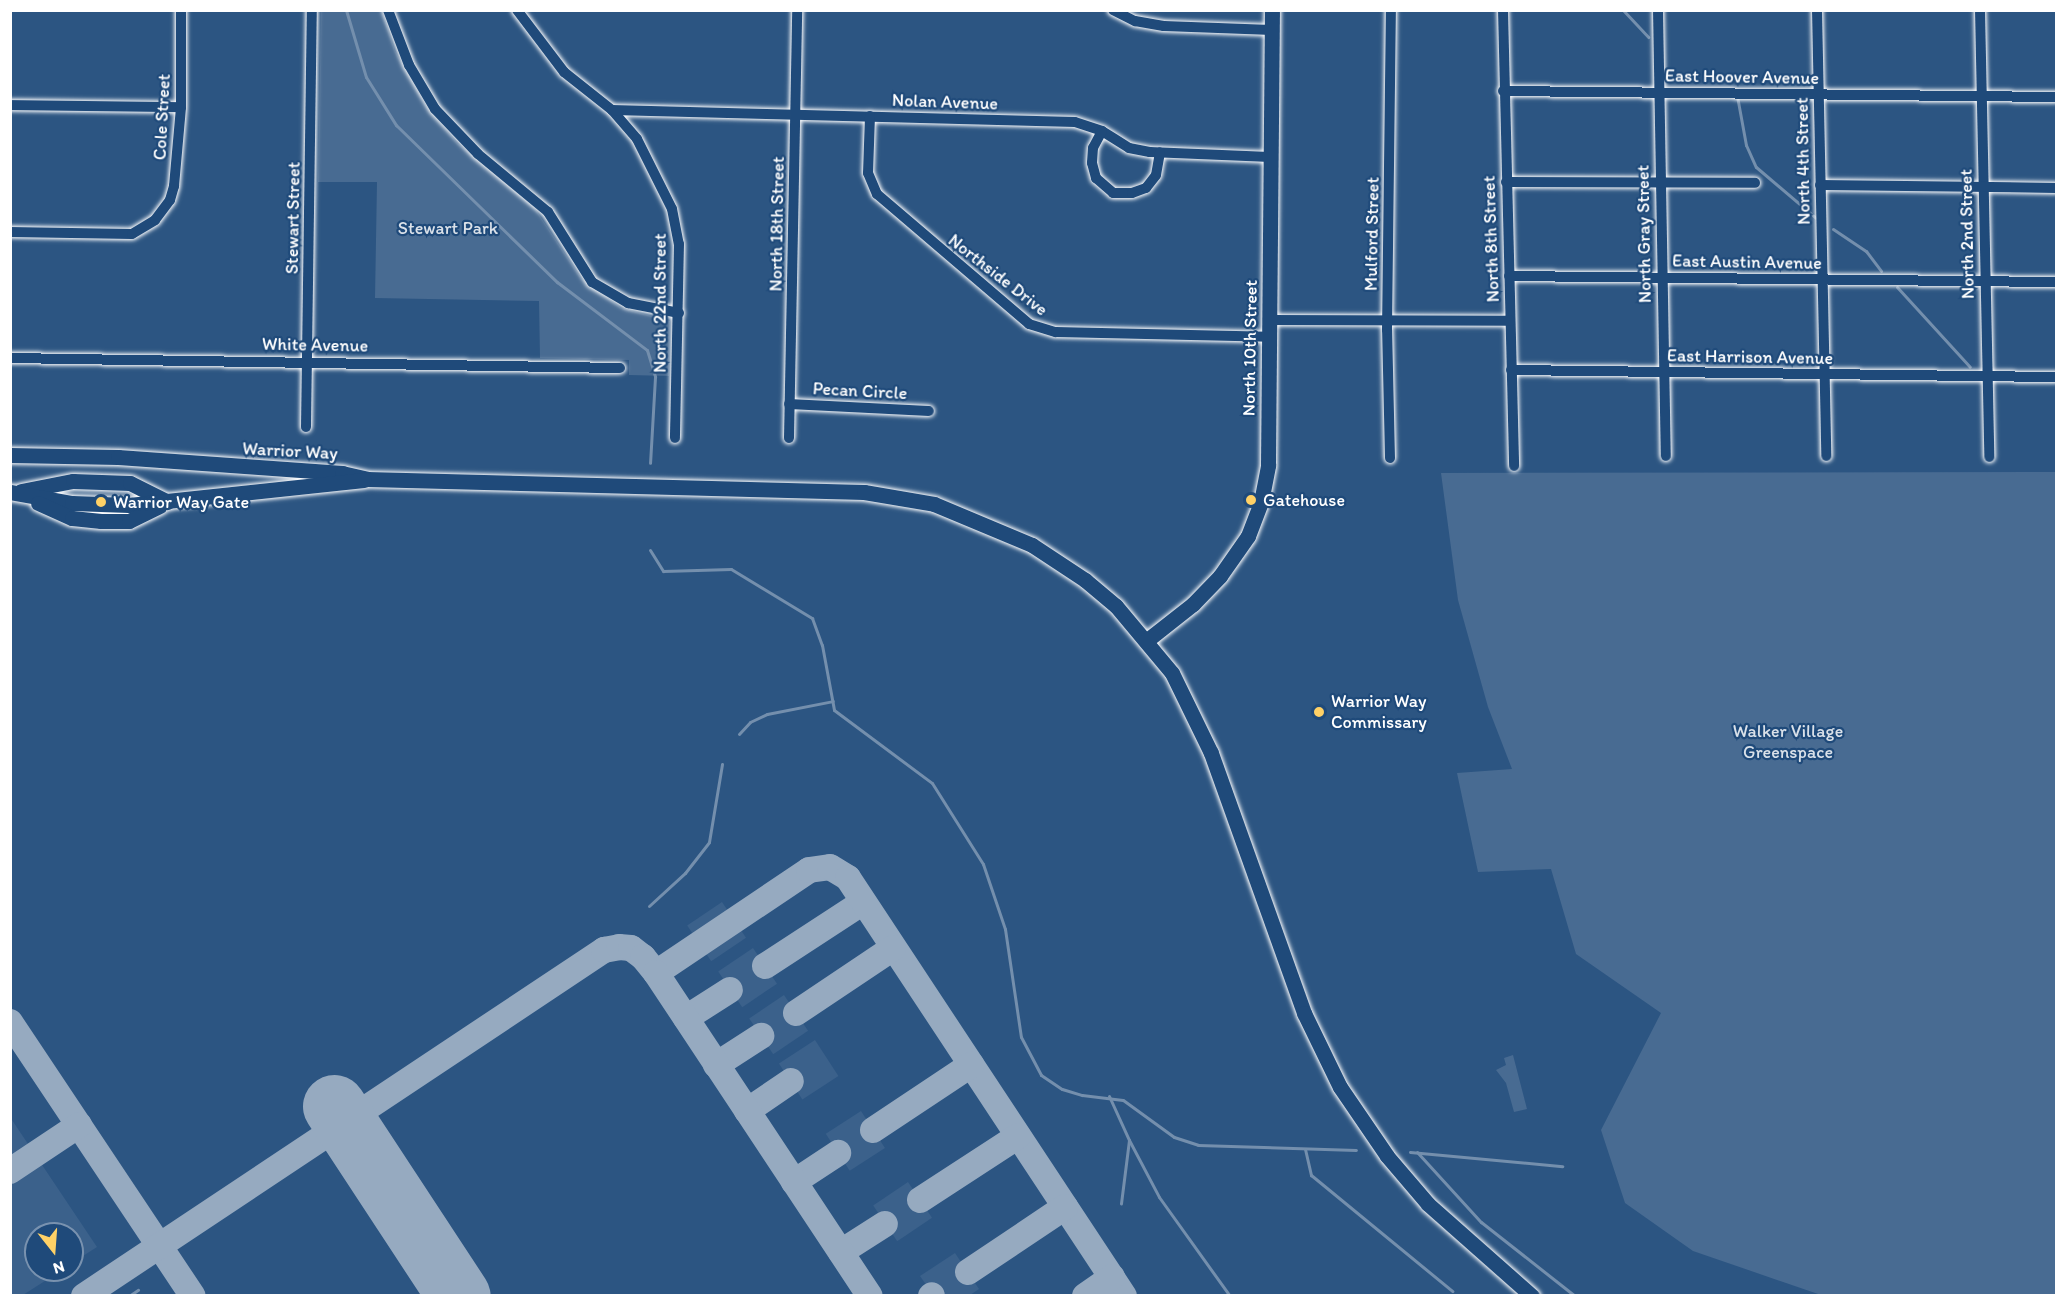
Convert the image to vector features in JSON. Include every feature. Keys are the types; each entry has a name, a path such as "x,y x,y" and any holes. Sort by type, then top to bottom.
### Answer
{"street":[{"name":"Cole Street","path":"10,232 132,234 155,220 170,200 174,186 181,107 182,10"},
{"name":"Stewart Street","path":"306,427 312,10"},
{"path":"388,10 409,65 435,109 478,154 548,212 592,282 628,303 679,313"},
{"name":"North 22nd Street","path":"517,10 564,72 612,110 637,139 672,209 680,244 675,438"},
{"name":"North 18th Street","path":"789,438 797,10"},
{"path":"1113,10 1135,21 1164,26 1272,30"},
{"name":"North 10th Street","path":"1146,641 1206,591 1257,518 1268,465 1272,10"},
{"name":"Mulford Street","path":"1390,458 1387,321 1391,10"},
{"name":"North 8th Street","path":"1503,10 1503,91 1514,466"},
{"name":"North Gray Street","path":"1658,10 1661,278 1666,456"},
{"name":"North 4th Street","path":"1817,10 1826,456"},
{"name":"North 2nd Street","path":"1980,10 1989,457"},
{"name":"East Hoover Avenue","path":"1503,91 2056,97"},
{"path":"10,105 181,107"},
{"name":"Nolan Avenue","path":"612,110 1075,122 1102,131 1129,148 1160,152 1270,157"},
{"name":"Northside Drive","path":"870,116 868,173 877,194 1029,324 1056,332 1269,337"},
{"path":"1102,131 1093,148 1092,163 1096,178 1113,193 1132,194 1146,188 1156,175 1160,152"},
{"path":"1506,182 1755,183"},
{"path":"1820,185 2056,188"},
{"name":"East Austin Avenue","path":"1509,276 2056,282"},
{"path":"1270,320 1510,321"},
{"name":"White Avenue","path":"10,358 308,361 620,368"},
{"name":"East Harrison Avenue","path":"1511,370 2056,377"},
{"name":"Pecan Circle","path":"789,404 929,411"},
{"name":"Warrior Way","path":"10,455 118,457 342,473 367,479"},
{"path":"367,479 837,490 913,498 955,510 1032,544 1100,592 1146,641 1172,673 1202,732 1304,1013 1341,1086 1387,1156 1428,1204 1532,1296"},
{"name":"Warrior Way","path":"12,493 72,503 168,502 343,485 367,479"},
{"path":"12,493 73,481 130,483 168,502"}],"shaded area":[{"path":"722,902 746,938 711,961 687,925"},
{"path":"753,948 777,984 742,1007 718,971"},
{"path":"784,995 808,1031 773,1054 749,1018"},
{"path":"815,1040 838,1076 802,1099 779,1063"},
{"path":"861,1111 885,1148 850,1171 826,1134"},
{"path":"10,1117 80,1222 24,1222 24,1282 43,1282 23,1295 11,1295"},
{"path":"908,1182 932,1218 897,1241 873,1205"},
{"path":"84,1228 97,1247 84,1255"},
{"path":"955,1253 979,1289 970,1295 933,1295 920,1276"}],"green space":[{"name":"Stewart Park","path":"321,11 382,11 395,51 426,106 457,143 534,207 581,278 621,308 670,321 669,376 629,375 629,360 540,358 539,301 375,298 377,182 318,182"},
{"name":"Walker Village Greenspace","path":"2056,472 2056,1295 1821,1295 1693,1251 1625,1203 1601,1130 1661,1013 1576,954 1551,869 1478,872 1457,773 1512,769 1488,707 1458,600 1441,473"},
{"path":"1513,1055 1527,1109 1514,1112 1506,1083 1496,1070 1506,1065 1504,1058"}],"waterway":[{"path":"346,10 366,77 396,125 557,282 647,350 655,377 650,463"},
{"path":"1623,10 1648,37"},
{"path":"1737,96 1746,145 1756,167 1816,218"},
{"path":"1833,229 1866,251 1881,271"},
{"path":"1897,287 1970,367"},
{"path":"650,550 663,571 731,569 812,618 822,645 834,710 932,783 983,864 1005,929 1021,1037 1041,1075 1062,1089 1082,1095 1123,1100 1174,1137 1198,1145 1356,1150"},
{"path":"739,734 750,722 767,714 833,701"},
{"path":"649,906 685,873 709,842 722,764"},
{"path":"1109,1096 1129,1140 1121,1203"},
{"path":"1129,1140 1159,1197 1230,1296"},
{"path":"1305,1149 1311,1175 1452,1291"},
{"path":"1410,1152 1562,1166"},
{"path":"1417,1152 1481,1222 1575,1296"},
{"path":"129,1296 138,1290"}],"taxiway":[{"path":"656,973 809,870 830,867 848,878 1124,1296"},
{"path":"765,966 863,902"},
{"path":"84,1296 604,950 619,947 631,948 643,957 656,973 870,1296"},
{"path":"796,1013 893,948"},
{"path":"686,1018 730,990"},
{"path":"10,1022 193,1296"},
{"path":"716,1065 761,1036"},
{"path":"873,1130 971,1065"},
{"path":"747,1111 791,1081"},
{"path":"10,1171 79,1125"},
{"path":"920,1200 1018,1136"},
{"path":"794,1182 838,1153"},
{"path":"968,1272 1065,1207"},
{"path":"841,1252 885,1224"},
{"path":"1085,1296 1112,1277"}],"runway":[{"path":"334,1106 459,1296"}],"place":[{"name":"Gatehouse","path":"1251,500"},
{"name":"Warrior Way Gate","path":"101,502"},
{"name":"Warrior Way Commissary","path":"1319,712"}]}
